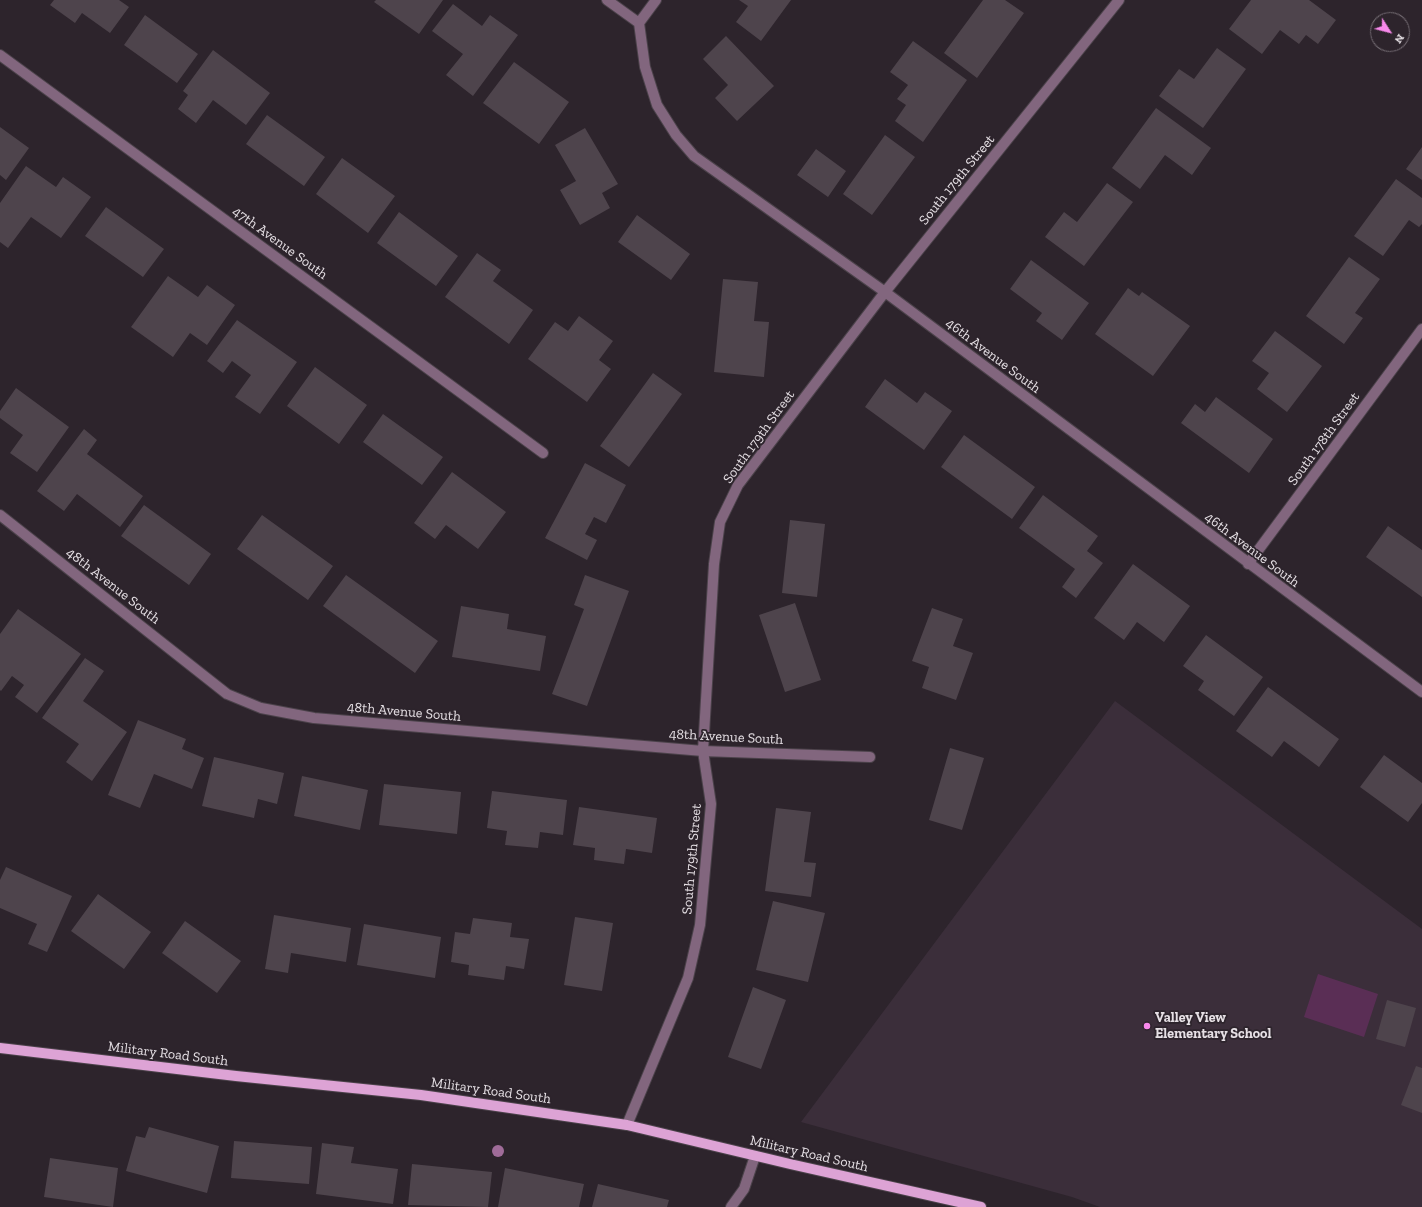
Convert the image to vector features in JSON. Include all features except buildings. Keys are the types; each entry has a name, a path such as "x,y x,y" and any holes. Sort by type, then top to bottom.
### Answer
{"main road":[{"name":"Military Road South","path":"0,1048 236,1076 421,1095 627,1125 755,1156 971,1206 981,1207"}],"street":[{"path":"608,0 639,23 656,0"},
{"name":"South 179th Street","path":"627,1125 688,978 700,926 711,804 703,751 714,564 720,522 738,485 885,292 1120,0"},
{"name":"46th Avenue South","path":"639,23 645,67 657,105 676,135 694,156 885,292 1248,564 1422,692"},
{"name":"47th Avenue South","path":"0,55 542,453"},
{"name":"South 178th Street","path":"1248,564 1422,329"},
{"name":"48th Avenue South","path":"0,515 227,694 261,708 314,718 703,751 870,757"},
{"path":"731,1207 744,1189 755,1156"}],"shaded area":[{"name":"Valley View Elementary School","path":"1115,701 1422,929 1422,1207 1100,1207 1072,1197 801,1122"},
{"path":"1318,974 1378,994 1364,1037 1304,1017"}],"place":[{"name":"Valley View Elementary School","path":"1147,1026"}]}
